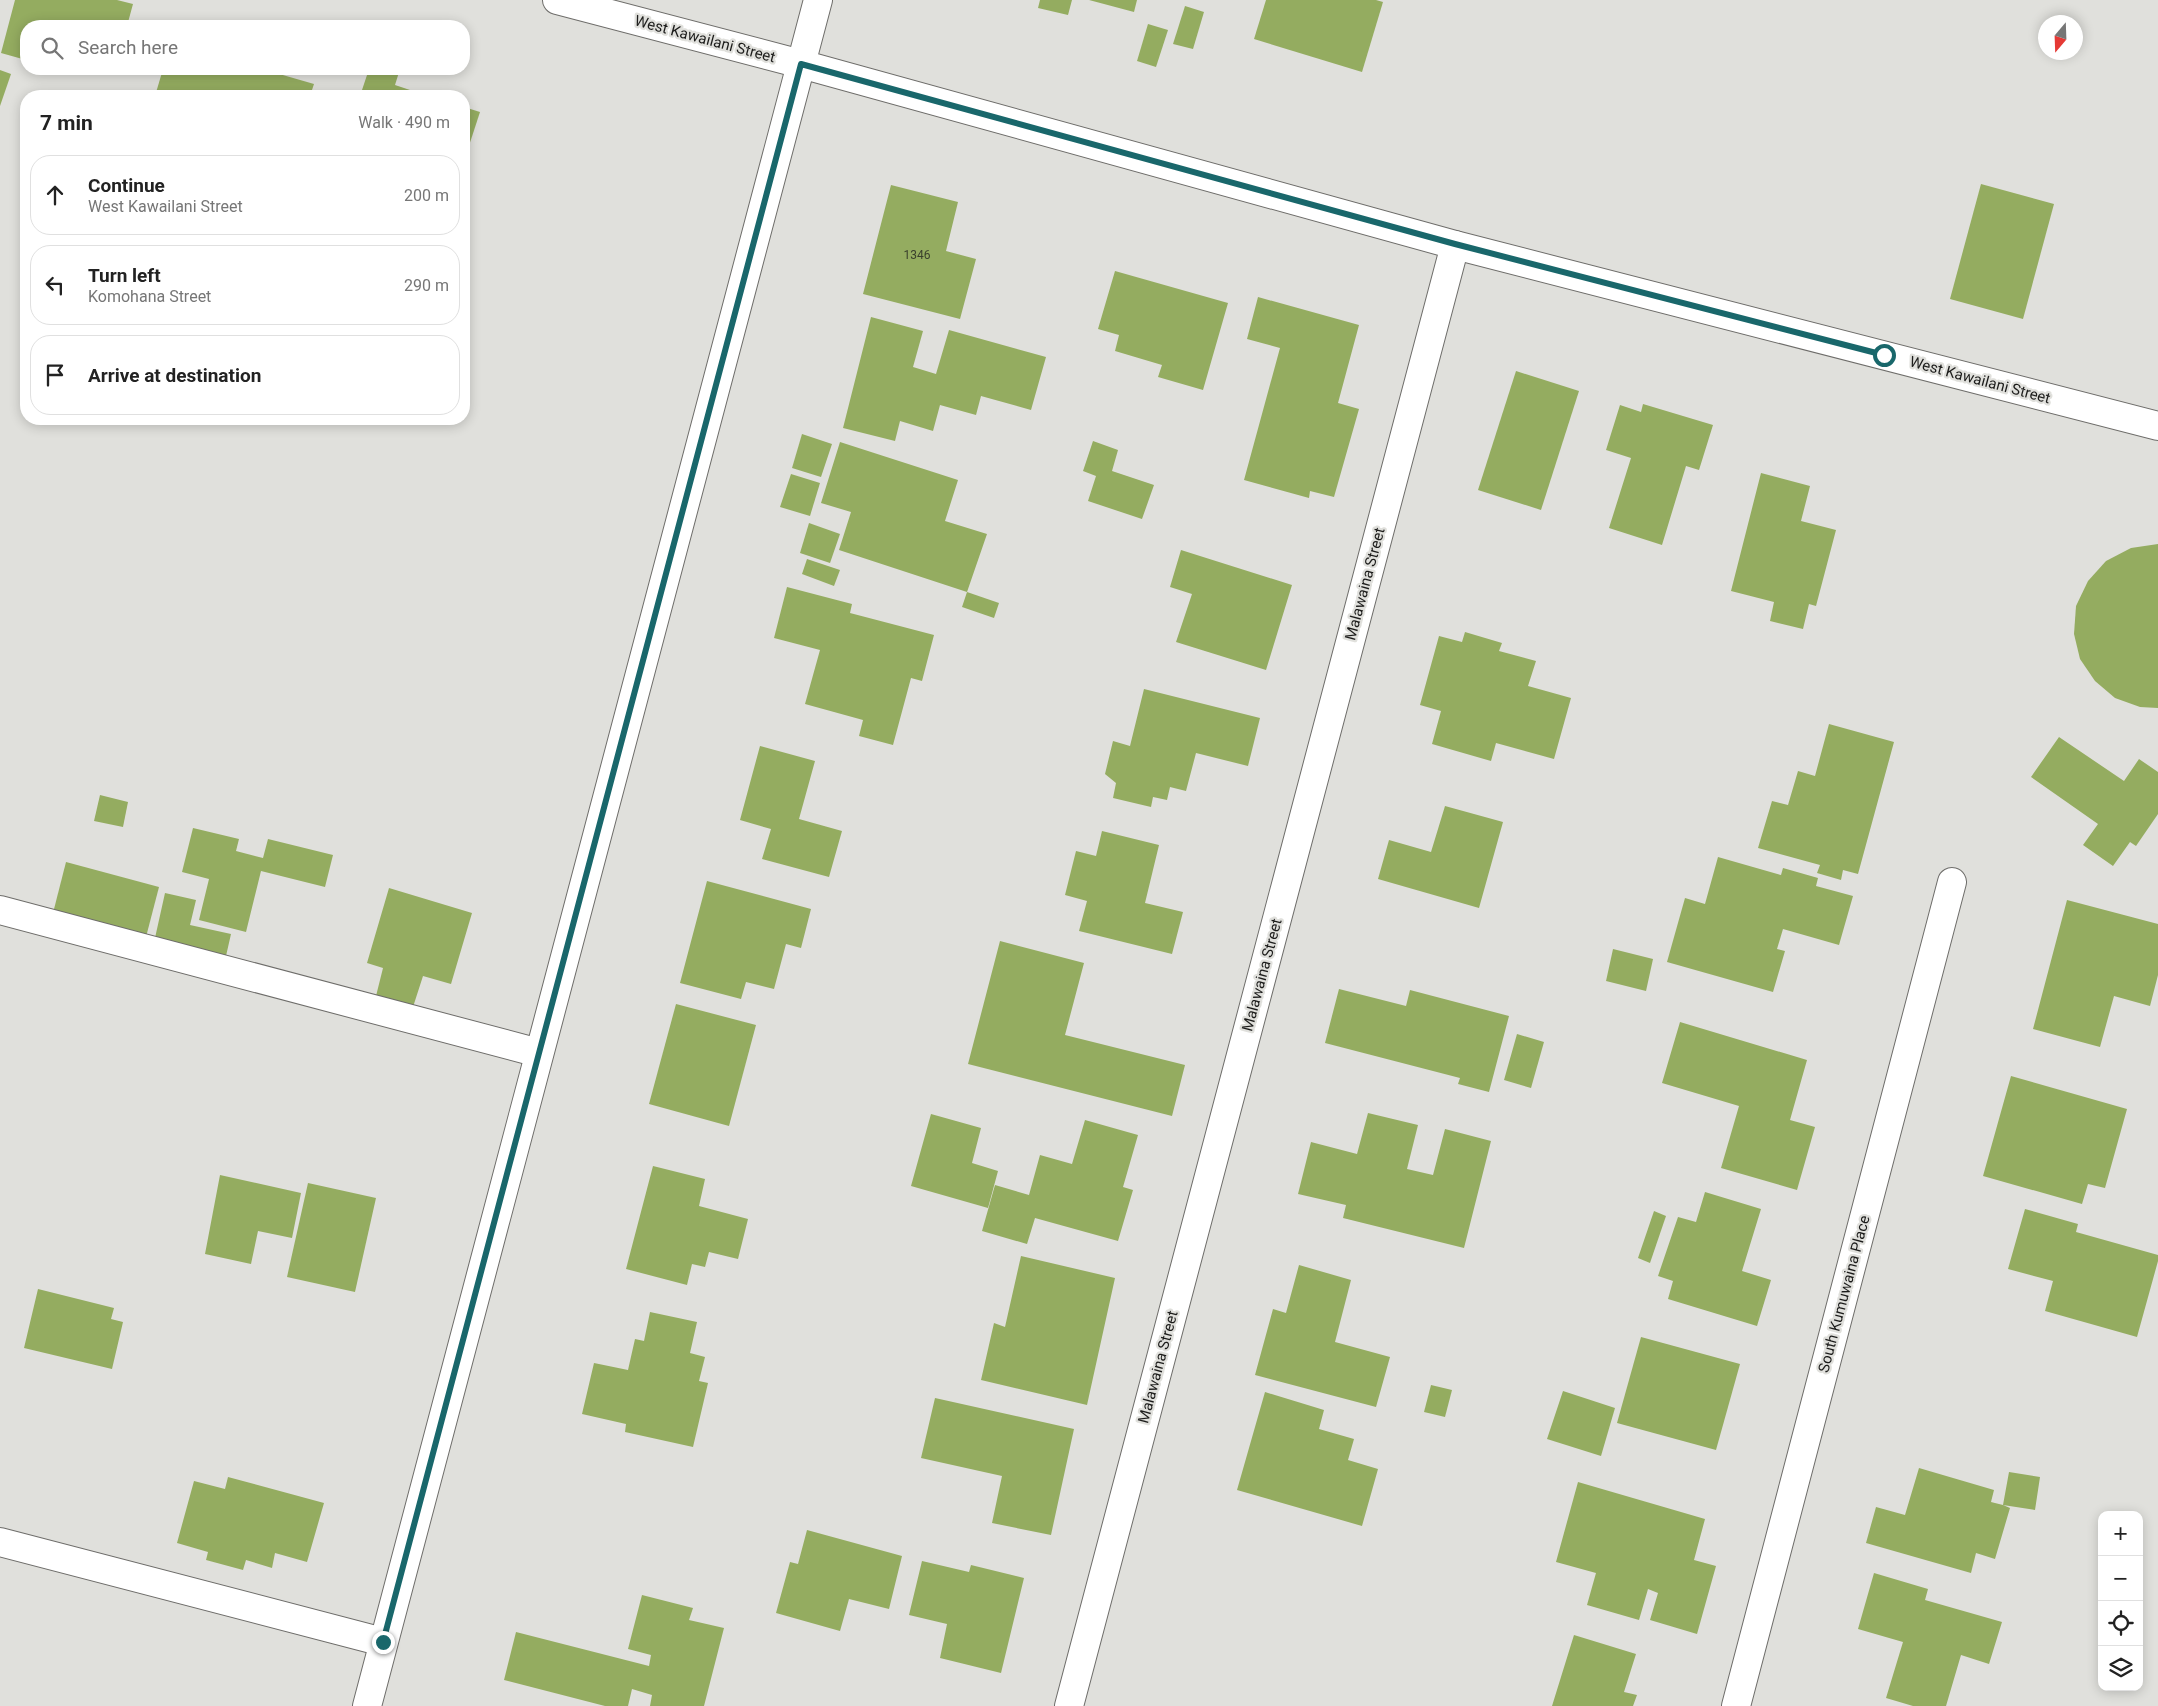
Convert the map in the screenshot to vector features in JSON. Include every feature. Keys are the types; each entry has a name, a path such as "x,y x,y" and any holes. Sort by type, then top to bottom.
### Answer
{"street":[{"name":"West Kawailani Street","path":"557,0 801,64 1455,244 2158,426"},
{"path":"367,1706 818,0"},
{"name":"Malawaina Street","path":"1069,1706 1455,244"},
{"name":"South Kumuwaina Place","path":"1736,1706 1952,882"},
{"path":"0,910 539,1052"},
{"path":"0,1542 383,1642"}],"building":[{"path":"15,0 117,0 133,4 129,20 20,20 20,58 1,53"},
{"path":"1040,0 1072,0 1068,15 1038,8"},
{"path":"1089,0 1137,0 1134,12"},
{"path":"1266,0 1376,0 1383,2 1362,72 1254,39"},
{"path":"1185,6 1204,12 1193,49 1173,44"},
{"path":"1148,24 1168,30 1156,67 1137,61"},
{"path":"0,70 11,74 0,106"},
{"path":"161,75 283,75 314,84 312,90 157,90"},
{"path":"367,75 398,75 395,85 410,90 362,90"},
{"path":"470,109 480,112 470,143"},
{"path":"1981,184 2054,204 2023,319 1950,299"},
{"path":"891,185 958,202 946,251 976,259 960,319 863,294"},
{"path":"1115,271 1228,303 1203,390 1158,377 1162,365 1115,351 1119,335 1098,329"},
{"path":"1258,297 1359,325 1338,403 1359,409 1334,497 1310,491 1309,498 1244,480 1280,348 1247,339"},
{"path":"871,317 923,331 913,367 936,374 949,330 1046,357 1031,410 981,396 976,415 940,405 933,431 900,421 895,441 843,428"},
{"path":"1516,371 1579,391 1541,510 1478,490"},
{"path":"1643,404 1713,425 1699,470 1686,466 1662,545 1609,528 1631,458 1606,450 1620,405 1641,412"},
{"path":"802,434 832,444 821,477 792,468"},
{"path":"1093,441 1118,450 1112,471 1154,485 1142,519 1088,501 1096,476 1083,471"},
{"path":"840,442 958,480 945,521 987,534 967,592 839,550 851,512 821,503"},
{"path":"1761,473 1810,486 1801,521 1836,530 1816,606 1809,604 1803,629 1770,621 1774,602 1731,591"},
{"path":"791,474 820,483 810,516 780,507"},
{"path":"809,523 840,534 830,563 800,553"},
{"path":"2158,544 2158,708 2140,707 2115,698 2095,681 2080,659 2074,634 2076,606 2088,581 2106,561 2131,548"},
{"path":"1181,550 1292,585 1266,670 1176,642 1192,594 1170,587"},
{"path":"807,559 840,570 834,586 802,574"},
{"path":"787,587 852,604 850,613 934,635 922,681 911,678 893,745 859,736 863,720 805,704 820,650 774,638"},
{"path":"967,592 999,603 994,618 962,607"},
{"path":"1465,632 1502,643 1499,651 1536,661 1528,686 1571,698 1554,759 1496,743 1491,761 1432,744 1441,711 1420,705 1439,636 1462,642"},
{"path":"1144,689 1260,718 1248,766 1196,753 1186,791 1170,787 1167,800 1153,797 1151,807 1113,798 1116,783 1105,774 1113,741 1130,746"},
{"path":"1829,724 1894,742 1858,874 1843,870 1841,880 1817,873 1820,865 1758,848 1772,801 1788,805 1798,771 1815,776"},
{"path":"2059,737 2124,781 2139,759 2158,772 2158,814 2136,846 2130,842 2113,866 2083,845 2098,824 2031,777"},
{"path":"760,746 815,761 799,819 842,831 829,877 762,859 771,829 740,820"},
{"path":"100,795 128,802 123,827 94,821"},
{"path":"1445,806 1503,822 1479,908 1378,879 1389,840 1431,852"},
{"path":"193,828 239,839 236,851 263,858 268,839 333,855 325,887 261,871 246,932 199,920 209,879 182,872"},
{"path":"1102,831 1159,845 1145,903 1183,912 1172,954 1079,931 1087,901 1065,895 1076,851 1096,856"},
{"path":"1718,857 1781,875 1783,868 1818,878 1816,886 1853,896 1839,945 1783,929 1777,949 1785,951 1773,992 1667,962 1685,898 1705,904"},
{"path":"66,862 159,887 146,937 53,913"},
{"path":"707,881 811,909 801,948 786,944 774,989 746,982 741,999 680,983"},
{"path":"389,888 472,913 451,984 423,976 413,1007 376,996 383,968 367,963"},
{"path":"165,893 196,900 190,925 231,934 226,956 155,938"},
{"path":"2067,900 2158,924 2158,975 2150,1006 2114,996 2100,1047 2033,1029"},
{"path":"1000,941 1084,963 1065,1035 1185,1065 1172,1116 968,1064"},
{"path":"1613,949 1653,959 1646,991 1606,981"},
{"path":"1339,989 1406,1006 1410,990 1509,1016 1489,1092 1458,1084 1460,1078 1325,1043"},
{"path":"676,1004 756,1025 729,1126 649,1104"},
{"path":"1680,1022 1807,1060 1790,1120 1815,1127 1797,1190 1721,1168 1739,1106 1662,1083"},
{"path":"1517,1034 1544,1042 1531,1088 1504,1080"},
{"path":"2011,1076 2127,1109 2105,1188 2088,1184 2082,1204 1983,1176"},
{"path":"1368,1113 1418,1125 1407,1169 1433,1175 1445,1129 1491,1141 1464,1248 1343,1218 1346,1205 1298,1194 1311,1142 1357,1154"},
{"path":"931,1114 981,1128 972,1163 998,1171 988,1208 911,1186"},
{"path":"1085,1120 1138,1135 1123,1187 1133,1190 1118,1241 1035,1218 1027,1244 982,1231 995,1185 1029,1195 1040,1155 1072,1164"},
{"path":"653,1166 705,1179 699,1206 748,1219 738,1259 709,1252 705,1267 692,1264 687,1285 626,1269"},
{"path":"220,1175 301,1193 292,1238 258,1231 251,1264 205,1254"},
{"path":"308,1183 376,1198 355,1292 287,1277"},
{"path":"1705,1192 1761,1209 1742,1271 1771,1280 1757,1326 1668,1299 1673,1281 1658,1276 1678,1217 1696,1222"},
{"path":"2025,1209 2078,1224 2076,1232 2158,1255 2137,1337 2045,1311 2053,1281 2008,1269"},
{"path":"1654,1211 1666,1216 1650,1263 1638,1258"},
{"path":"1021,1256 1115,1278 1087,1405 981,1380 994,1323 1005,1327"},
{"path":"1299,1265 1351,1280 1335,1342 1390,1357 1376,1407 1255,1375 1273,1309 1286,1313"},
{"path":"38,1289 114,1308 111,1319 123,1322 112,1369 24,1348"},
{"path":"650,1312 697,1322 690,1353 705,1357 699,1381 708,1383 693,1447 625,1432 626,1424 582,1414 594,1363 628,1370 635,1339 644,1341"},
{"path":"1641,1337 1740,1364 1716,1450 1617,1423"},
{"path":"1431,1385 1452,1390 1445,1417 1424,1412"},
{"path":"1563,1391 1615,1408 1601,1456 1547,1439"},
{"path":"1265,1392 1324,1410 1319,1429 1354,1439 1348,1460 1378,1469 1362,1526 1237,1490"},
{"path":"935,1398 1074,1429 1051,1535 992,1523 1002,1476 921,1458"},
{"path":"1919,1468 1994,1490 1991,1502 2010,1508 1995,1559 1976,1553 1971,1573 1866,1543 1876,1507 1905,1515"},
{"path":"2009,1472 2040,1477 2035,1510 2003,1505"},
{"path":"228,1477 324,1503 307,1562 275,1553 272,1568 246,1560 243,1570 206,1560 208,1552 177,1543 194,1481 225,1489"},
{"path":"1578,1482 1705,1519 1694,1560 1716,1566 1697,1634 1650,1620 1658,1593 1648,1589 1639,1620 1587,1605 1596,1573 1556,1562"},
{"path":"807,1530 902,1556 889,1609 849,1599 840,1631 776,1613 790,1562 798,1564"},
{"path":"922,1561 969,1572 971,1565 1024,1578 1001,1673 940,1658 947,1624 909,1615"},
{"path":"1874,1573 1928,1589 1925,1600 2002,1622 1989,1664 1961,1655 1946,1706 1913,1706 1886,1698 1903,1642 1858,1629"},
{"path":"642,1595 693,1608 689,1620 724,1628 704,1706 650,1706 652,1695 632,1689 628,1706 605,1706 504,1680 516,1632 649,1666 651,1655 628,1649"},
{"path":"1574,1635 1636,1654 1624,1692 1637,1695 1633,1706 1552,1706"}],"route":[{"path":"383,1642 801,64 1455,244 1884,355"}]}
